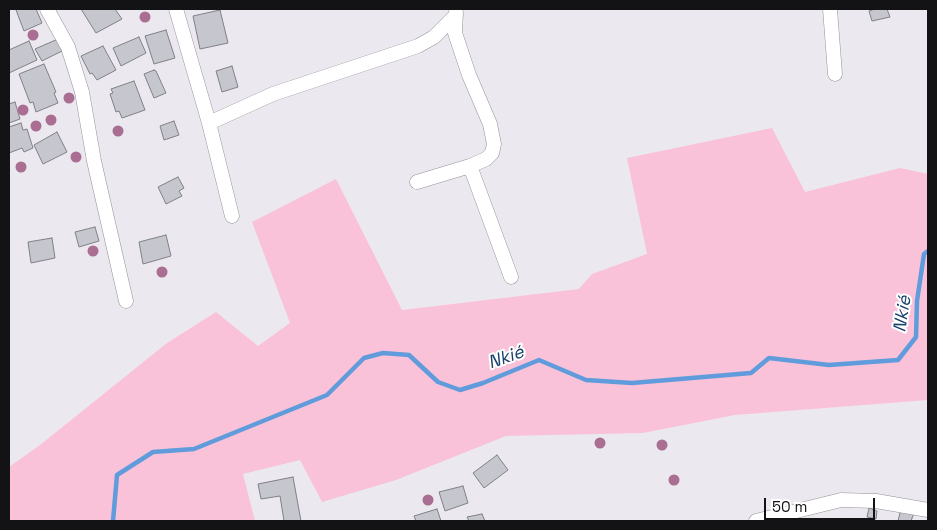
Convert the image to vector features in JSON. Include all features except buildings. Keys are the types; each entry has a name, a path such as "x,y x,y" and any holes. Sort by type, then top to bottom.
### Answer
{"street":[{"path":"47,9 68,47 82,92 94,161 126,301"},
{"path":"176,9 209,123 232,216"},
{"path":"830,9 836,74"},
{"path":"209,123 273,94 418,46 434,37 456,12"},
{"path":"417,182 470,166 486,159 492,153 494,144 490,124 469,75 455,33 456,12"},
{"path":"470,166 511,277"},
{"path":"756,521 841,500 876,501 928,510"}],"shaded area":[{"path":"772,128 805,192 900,168 928,174 928,400 735,415 643,433 506,436 396,480 322,502 300,460 243,474 255,521 9,521 9,467 40,445 167,343 216,312 258,346 290,323 252,222 336,179 402,310 579,289 592,274 647,254 627,158"}],"waterway":[{"name":"Nkié","path":"113,521 117,475 153,452 194,449 327,395 364,358 383,353 409,355 438,382 460,390 483,383 539,360 586,380 632,383 751,373 769,358 829,365 898,360 916,337 917,301 924,254 928,251"}]}
